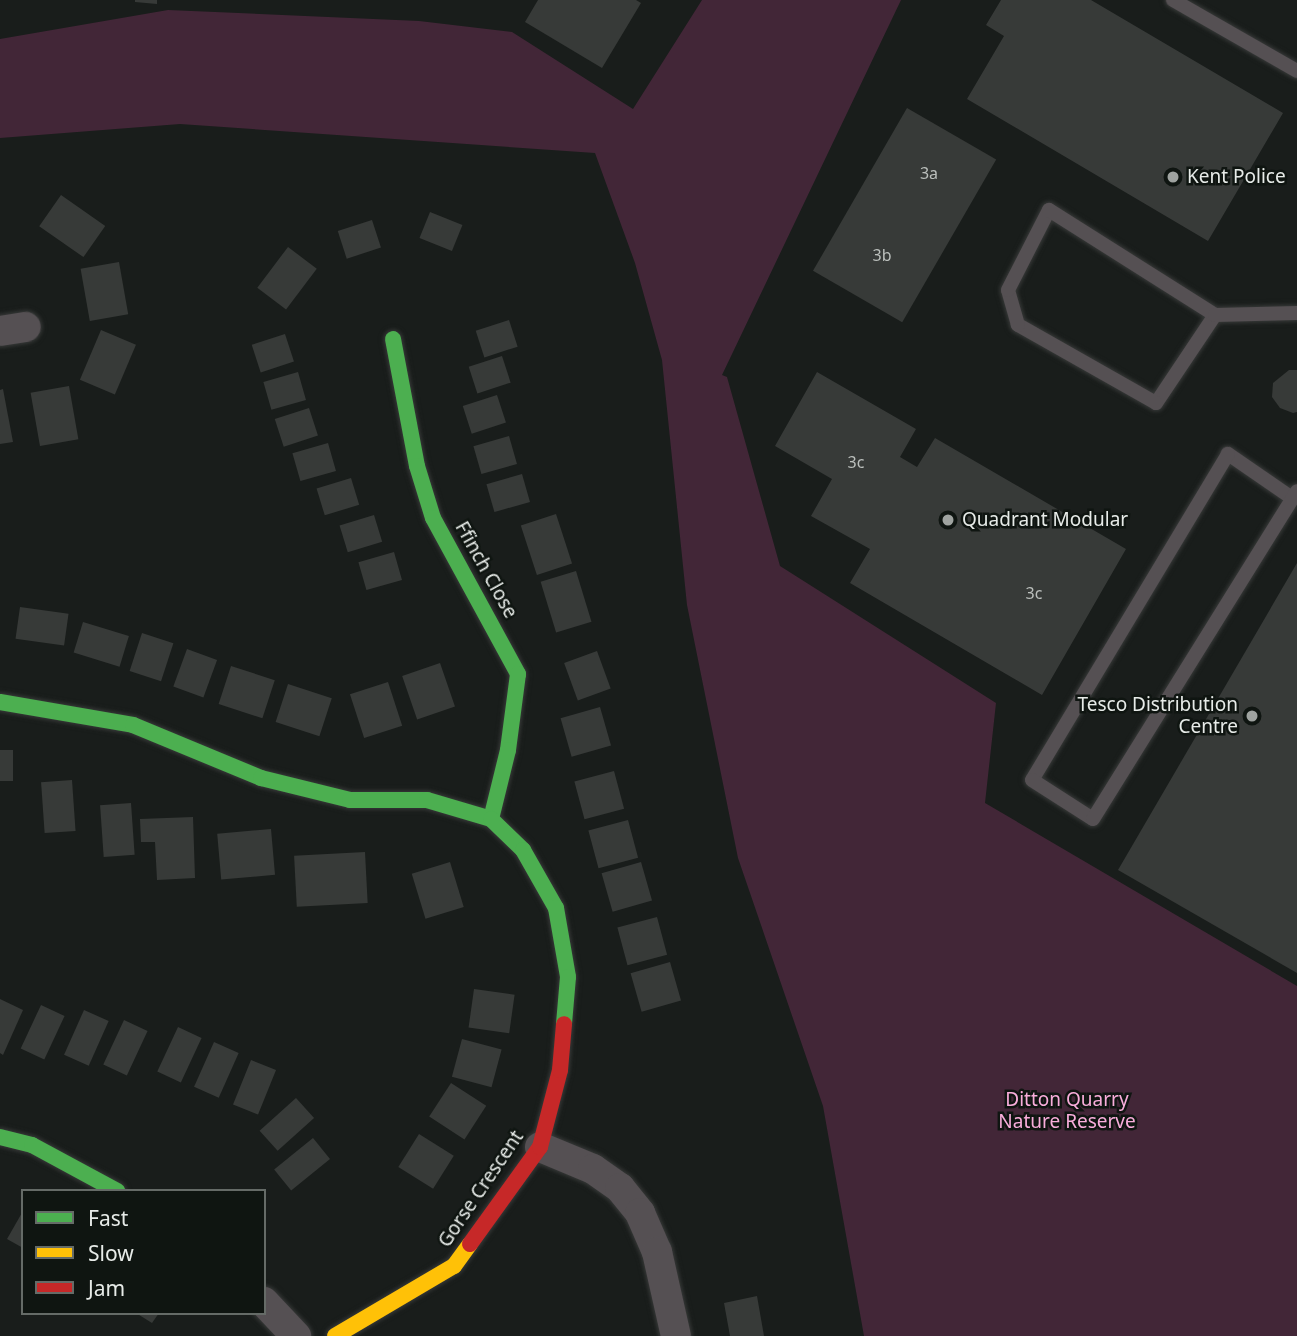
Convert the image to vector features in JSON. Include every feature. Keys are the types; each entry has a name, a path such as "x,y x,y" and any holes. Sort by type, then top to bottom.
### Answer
{"street":[{"name":"Ffinch Close","path":"393,339 417,467 433,518 518,674 508,750 491,819"},
{"name":"Gorse Crescent","path":"0,702 133,725 261,778 350,800 427,800 491,819 523,850 542,877 556,908 568,977 560,1070 540,1147 454,1266 335,1336"},
{"path":"0,1137 32,1145 113,1189"},
{"path":"540,1147 593,1170 620,1188 640,1213 657,1252 676,1336"},
{"path":"266,1304 296,1336"}],"lane":[{"path":"1173,0 1297,71"},
{"path":"1215,315 1156,403 1018,325 1008,289 1049,210 1215,315 1297,313"},
{"path":"1228,454 1294,495 1093,819 1032,780 1228,454"}],"green space":[{"name":"Ditton Quarry Nature Reserve","path":"702,0 901,0 722,375 727,377 780,566 996,703 985,803 1297,986 1297,1336 864,1336 823,1106 738,858 687,605 662,360 635,263 595,153 180,124 0,138 0,39 168,10 419,21 512,32 633,109"}],"building":[{"path":"157,0 157,4 135,2"},
{"path":"538,0 636,0 641,3 602,68 525,22"},
{"name":"Kent Police","path":"1001,0 1091,0 1283,113 1208,241 967,99 1004,36 986,25"},
{"path":"907,108 996,160 902,322 813,271"},
{"path":"61,195 105,226 83,257 39,226"},
{"path":"430,212 462,225 452,251 420,238"},
{"path":"372,220 381,248 347,259 338,231"},
{"path":"288,247 317,269 286,309 257,288"},
{"path":"119,262 128,314 90,321 81,269"},
{"path":"509,320 518,347 484,357 476,331"},
{"path":"101,330 136,345 115,395 80,380"},
{"path":"285,334 294,362 261,372 252,345"},
{"path":"502,356 511,383 477,393 469,367"},
{"path":"1289,370 1297,370 1297,412 1293,413 1280,408 1272,397 1273,383"},
{"path":"298,372 306,400 271,410 263,382"},
{"path":"817,372 916,429 900,457 917,467 935,438 1126,549 1042,695 850,583 870,549 811,516 832,479 775,446"},
{"path":"69,386 78,439 40,446 31,393"},
{"path":"3,389 13,442 0,444 0,390"},
{"path":"497,395 506,423 472,434 463,406"},
{"path":"309,408 318,436 284,447 275,419"},
{"path":"509,436 517,464 481,474 473,446"},
{"path":"328,443 336,471 300,481 292,453"},
{"path":"522,474 530,502 494,512 486,484"},
{"path":"351,478 359,505 325,515 317,489"},
{"path":"556,514 572,563 537,575 521,525"},
{"path":"374,515 382,542 348,552 340,526"},
{"path":"394,552 402,580 366,590 358,562"},
{"name":"Tesco Distribution Centre","path":"1297,563 1297,973 1118,870"},
{"path":"576,571 591,622 556,633 541,582"},
{"path":"20,607 69,614 64,646 16,639"},
{"path":"83,622 129,636 120,667 74,653"},
{"path":"142,633 173,643 161,681 130,671"},
{"path":"187,649 217,660 203,698 173,687"},
{"path":"597,651 611,689 578,701 564,663"},
{"path":"440,663 455,706 417,720 402,676"},
{"path":"231,666 275,680 262,718 219,704"},
{"path":"388,682 402,726 364,738 350,694"},
{"path":"288,684 332,698 319,736 276,722"},
{"path":"600,707 611,745 572,757 561,718"},
{"path":"0,750 13,750 13,781 0,781"},
{"path":"614,771 624,809 584,819 574,782"},
{"path":"72,780 76,831 45,833 41,782"},
{"path":"131,803 135,855 104,857 100,805"},
{"path":"193,817 195,878 157,880 155,842 141,842 140,819"},
{"path":"628,820 638,858 598,868 588,831"},
{"path":"271,829 275,875 221,880 217,834"},
{"path":"365,852 368,903 297,907 294,856"},
{"path":"450,862 464,907 425,919 412,874"},
{"path":"641,862 652,900 613,912 602,873"},
{"path":"657,917 667,955 627,965 617,928"},
{"path":"670,962 681,1000 642,1012 631,973"},
{"path":"474,989 515,995 509,1033 469,1028"},
{"path":"0,999 23,1010 3,1055 0,1053"},
{"path":"41,1005 65,1016 44,1059 21,1049"},
{"path":"84,1010 109,1021 89,1066 64,1055"},
{"path":"124,1020 148,1031 127,1075 103,1064"},
{"path":"178,1027 202,1038 181,1082 157,1071"},
{"path":"462,1039 502,1050 492,1087 452,1077"},
{"path":"214,1042 239,1053 219,1098 194,1087"},
{"path":"251,1060 276,1070 258,1115 233,1105"},
{"path":"451,1083 486,1106 464,1139 429,1117"},
{"path":"296,1098 314,1118 278,1151 260,1131"},
{"path":"419,1134 454,1156 433,1189 398,1167"},
{"path":"313,1138 330,1159 291,1190 274,1169"},
{"path":"21,1214 21,1247 7,1239"},
{"path":"757,1296 764,1336 730,1336 724,1303"},
{"path":"139,1315 158,1315 152,1323"}],"traffic: fast":[{"path":"393,339 417,466 433,518 518,674 508,750 491,819"},
{"path":"0,702 133,725 261,778 350,800 427,800 491,819 523,850 556,908 568,977 564,1024"},
{"path":"0,1137 32,1145 113,1189"}],"traffic: slow":[{"path":"335,1336 454,1266 470,1244"}],"traffic: jam":[{"path":"470,1244 540,1147 560,1070 564,1024"}],"place":[{"name":"Kent Police","path":"1173,177"},
{"name":"Quadrant Modular","path":"948,520"},
{"name":"Tesco Distribution Centre","path":"1252,716"}]}
